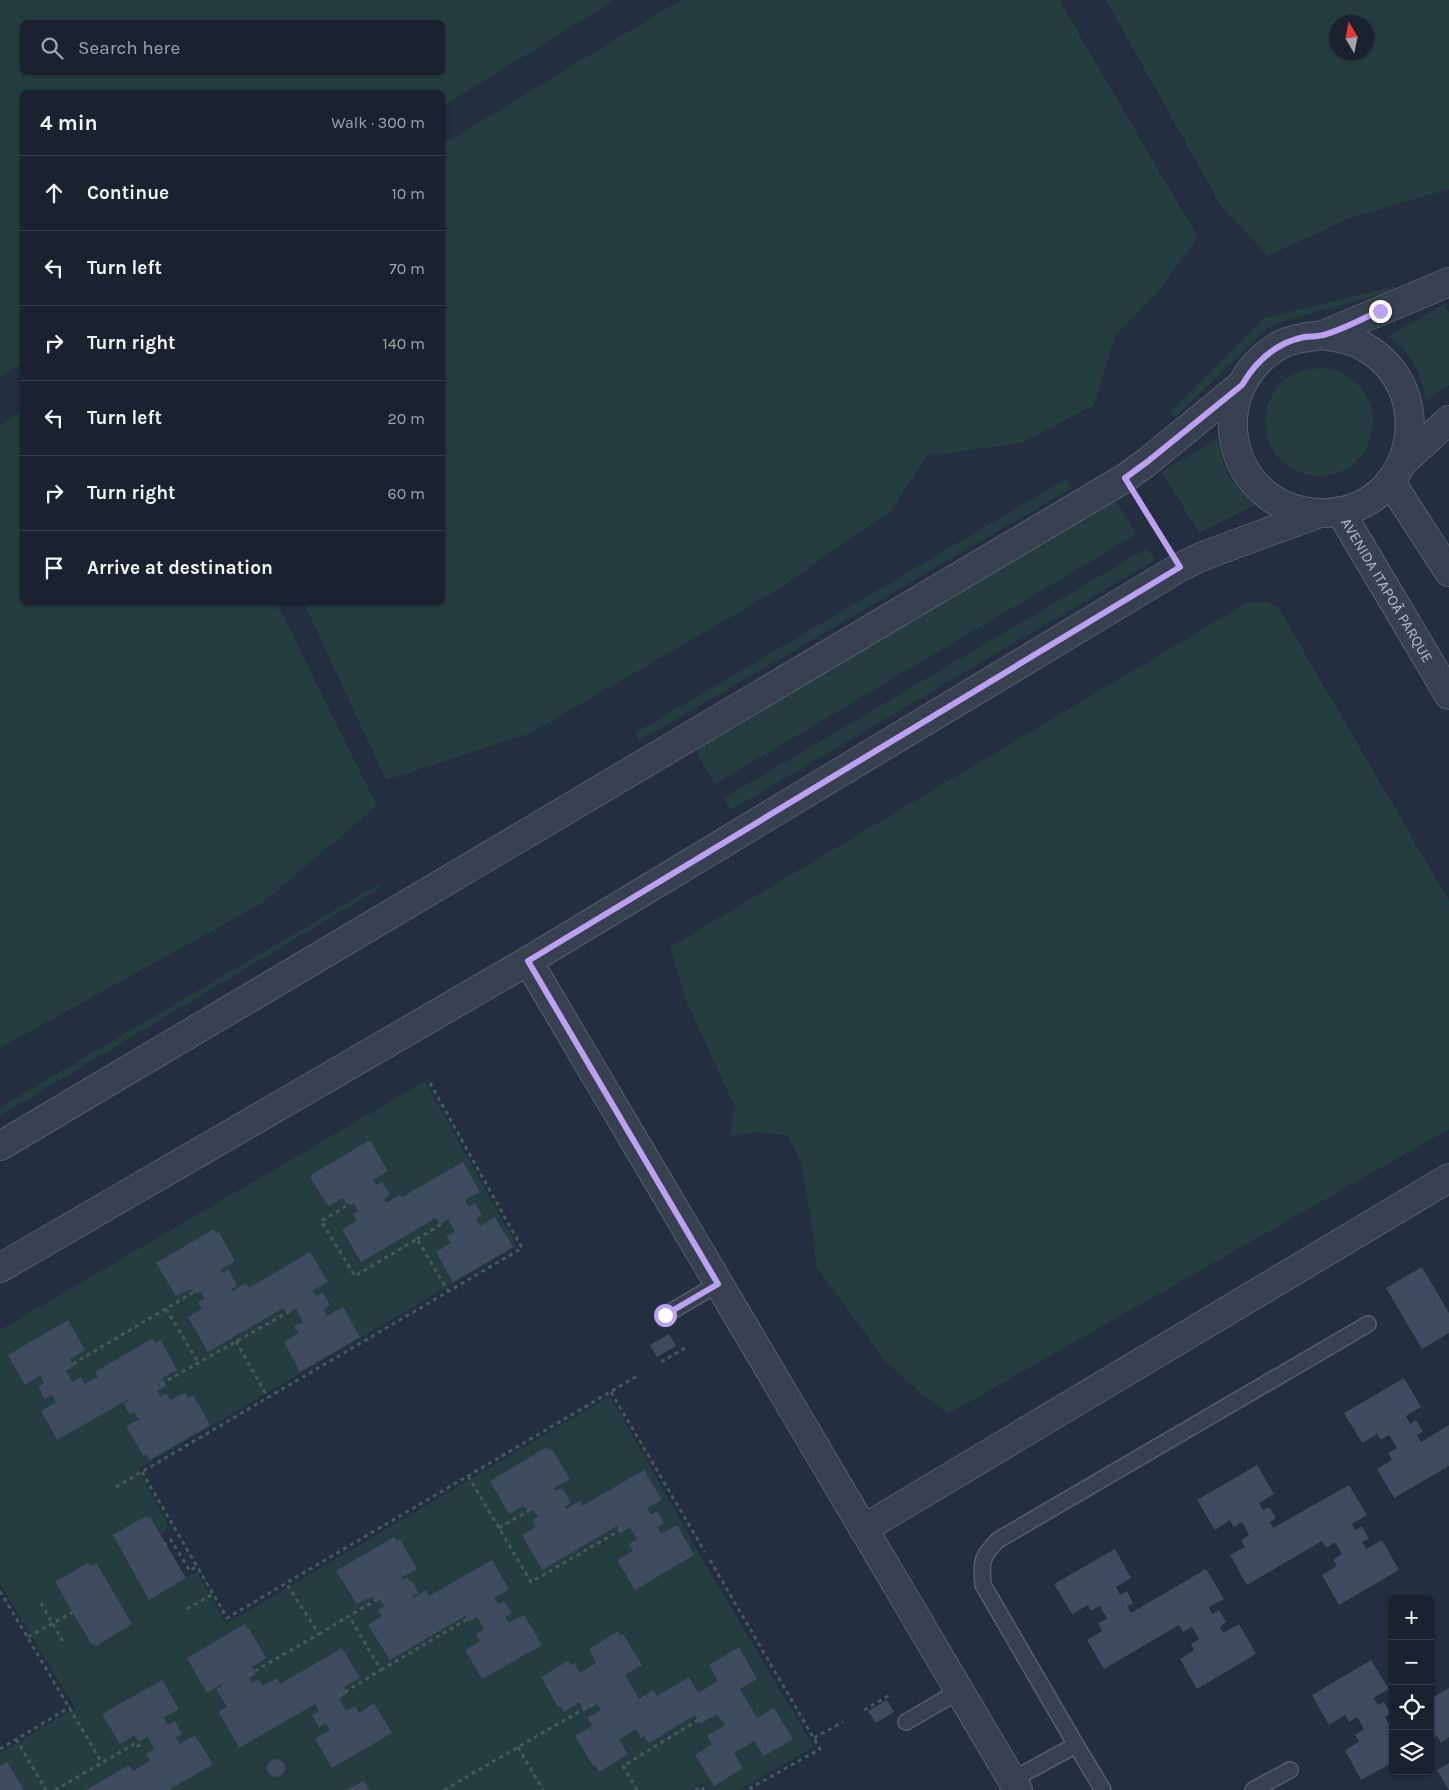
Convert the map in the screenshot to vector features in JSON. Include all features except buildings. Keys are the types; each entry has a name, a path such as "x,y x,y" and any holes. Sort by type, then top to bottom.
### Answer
{"street":[{"path":"1330,512 1300,510 1281,504 1250,479 1240,462 1234,443 1232,423 1234,403 1242,385 1252,368 1266,354 1284,343 1323,335 1449,282"},
{"path":"1323,335 1342,338 1361,345 1378,356 1392,370 1402,386 1409,406 1411,425 1408,445 1396,472"},
{"path":"0,1146 1125,478 1242,385"},
{"path":"0,1268 528,961 1180,567 1203,556 1330,512 1359,505 1368,500 1376,495 1396,472 1449,420"},
{"path":"1396,472 1449,572"},
{"name":"AVENIDA ITAPOÃ PARQUE","path":"1330,512 1449,695"},
{"path":"528,961 1015,1785"},
{"path":"863,1528 1449,1178"}],"lane":[{"path":"665,1315 718,1284"},
{"path":"1103,1790 983,1585 982,1566 987,1551 998,1540 1368,1324"},
{"path":"906,1722 959,1691"},
{"path":"1015,1785 1076,1745"},
{"path":"1252,1790 1290,1770"}],"path":[{"path":"1125,478 1180,567"},
{"path":"116,1487 522,1248 430,1084"},
{"path":"353,1202 321,1221 355,1276 444,1223"},
{"path":"417,1239 448,1291"},
{"path":"66,1368 199,1289"},
{"path":"166,1309 198,1362"},
{"path":"154,1388 290,1311"},
{"path":"236,1341 268,1398"},
{"path":"661,1362 685,1348"},
{"path":"142,1472 227,1618 638,1375"},
{"path":"611,1392 705,1552"},
{"path":"468,1476 531,1582 622,1529"},
{"path":"499,1528 533,1508"},
{"path":"163,1545 171,1540 190,1571 197,1566"},
{"path":"710,1560 820,1749 747,1790"},
{"path":"286,1583 319,1634"},
{"path":"0,1591 102,1763"},
{"path":"187,1608 213,1594"},
{"path":"248,1675 379,1598"},
{"path":"41,1603 63,1642"},
{"path":"28,1637 73,1612"},
{"path":"349,1616 381,1670"},
{"path":"338,1696 469,1618"},
{"path":"864,1710 890,1695"},
{"path":"444,1790 596,1702"},
{"path":"0,1749 70,1708"},
{"path":"637,1790 623,1766 708,1714"},
{"path":"814,1738 843,1722"},
{"path":"16,1739 46,1790"},
{"path":"55,1790 136,1744 138,1746 143,1743"},
{"path":"518,1747 543,1790"},
{"path":"696,1790 702,1787 704,1790"}],"green space":[{"path":"0,0 615,0 445,105 445,90 20,90 20,365 0,378"},
{"path":"683,0 1059,0 1198,237 1157,293 1115,336 1094,405 1021,443 927,456 893,509 774,592 529,734 386,780 305,605 445,605 445,143"},
{"path":"1106,0 1449,0 1449,189 1350,218 1268,256 1221,206"},
{"path":"1395,286 1396,290 1281,322 1267,329 1174,418 1170,412 1264,318"},
{"path":"1444,304 1449,312 1449,385 1426,400 1421,380 1410,357 1389,336"},
{"path":"1319,368 1340,372 1357,384 1369,401 1373,422 1369,443 1357,460 1340,472 1319,476 1298,472 1281,460 1269,443 1265,422 1269,401 1281,384 1298,372"},
{"path":"20,412 20,605 278,605 377,806 261,904 0,1048 0,424"},
{"path":"1218,438 1222,459 1229,476 1255,505 1199,533 1162,472"},
{"path":"1066,479 1072,488 639,741 635,733"},
{"path":"1115,500 1137,534 715,784 694,748"},
{"path":"1147,548 1155,560 731,810 724,798"},
{"path":"1266,601 1278,607 1449,901 1449,1129 948,1414 917,1390 885,1361 816,1266 814,1238 801,1162 788,1136 757,1132 729,1136 735,1107 687,1003 670,947 1246,603"},
{"path":"379,884 380,888 0,1116 0,1107"},
{"path":"425,1081 517,1246 138,1469 170,1528 158,1535 183,1578 197,1572 226,1624 610,1396 703,1560 814,1747 739,1790 708,1790 703,1783 690,1790 0,1790 0,1753 75,1708 0,1584 0,1330"}],"route":[{"path":"665,1315 718,1284 528,961 1180,567 1125,478 1242,385 1252,368 1266,354 1284,343 1323,335 1380,311"}]}
